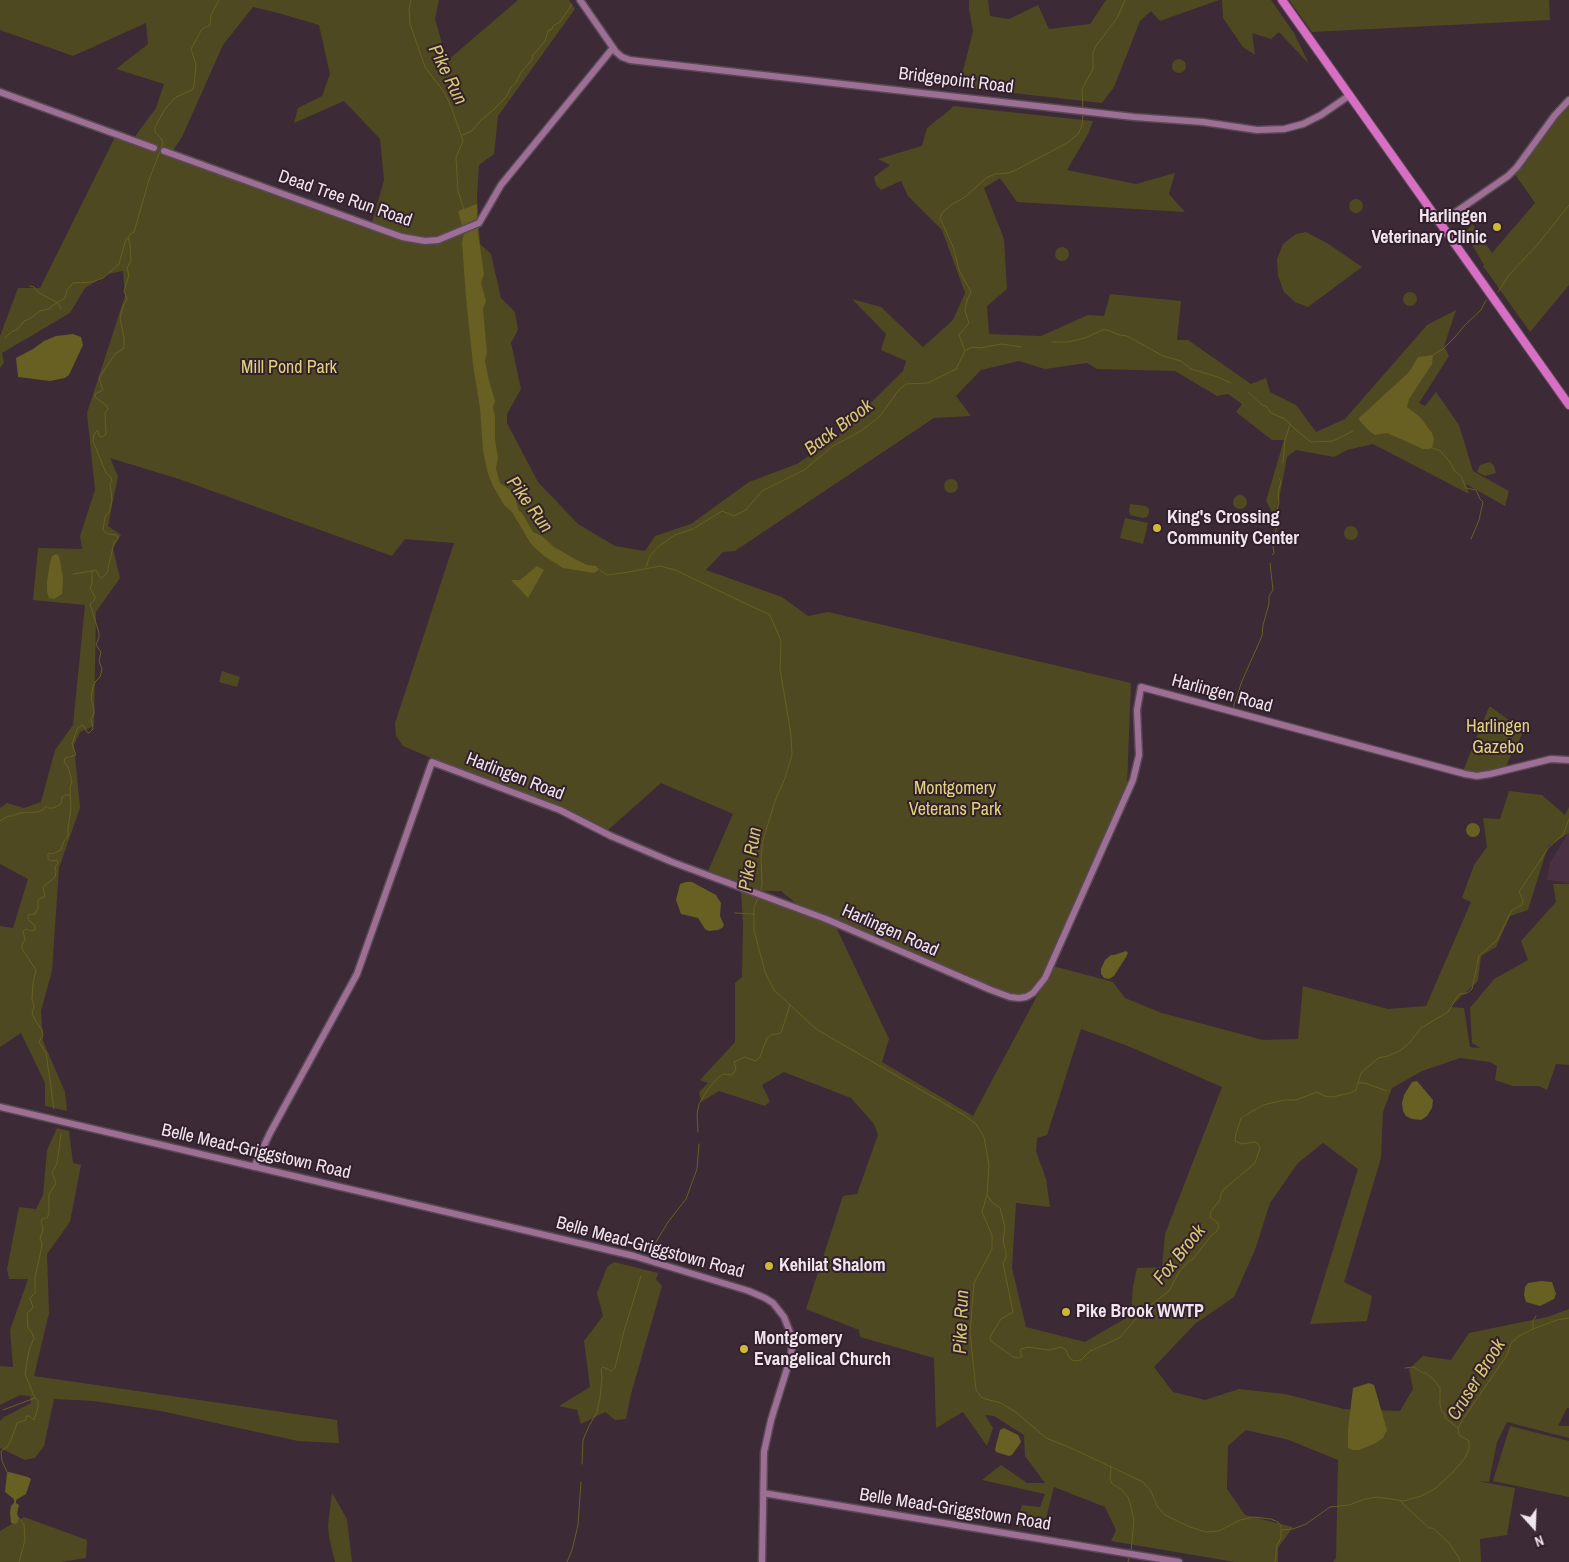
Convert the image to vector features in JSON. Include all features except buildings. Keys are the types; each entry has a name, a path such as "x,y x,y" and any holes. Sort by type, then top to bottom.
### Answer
{"highway":[{"path":"1282,0 1569,405"}],"street":[{"name":"Bridgepoint Road","path":"580,0 612,48 622,57 630,60 1076,110 1203,122 1248,130 1269,131 1294,127 1326,112 1350,95"},
{"name":"Dead Tree Run Road","path":"164,151 402,237 421,241 434,241 478,224 501,185 612,48"},
{"path":"0,92 154,148"},
{"path":"1440,222 1508,176 1517,167 1555,115 1569,100"},
{"name":"Harlingen Road","path":"254,1167 270,1133 357,974 432,762 560,810 611,836 703,874 835,923 991,990 1010,997 1023,998 1030,996 1036,990 1048,971 1133,780 1139,755 1137,710 1141,687 1465,774 1477,776 1551,759 1569,760"},
{"name":"Belle Mead-Griggstown Road","path":"0,1107 634,1256 741,1288 773,1303 784,1317 791,1334 791,1356 767,1435 764,1452 763,1493 1179,1562"},
{"path":"762,1562 763,1493"}],"shaded area":[{"path":"477,204 477,226 484,274 481,283 486,301 483,309 487,353 485,361 495,401 493,407 498,458 496,468 500,483 513,492 519,511 533,532 542,536 554,547 575,559 587,565 596,566 599,570 594,573 563,568 544,556 531,544 512,512 504,505 488,474 483,451 480,408 473,365 466,297 462,243 464,233 458,211"},
{"path":"73,334 81,337 83,345 69,375 65,378 50,381 18,377 16,358 44,341 56,336"},
{"path":"1433,355 1432,364 1409,399 1407,407 1420,417 1432,433 1434,439 1432,448 1423,449 1387,433 1375,435 1369,431 1359,418 1407,374 1418,357"},
{"path":"56,554 60,560 63,578 62,594 54,599 49,598 47,581 52,556"},
{"path":"537,566 544,570 528,598 511,580 520,580"},
{"path":"1470,823 1476,823 1480,830 1476,837 1470,837 1466,833 1466,827"},
{"path":"1569,832 1569,883 1547,880 1550,862"},
{"path":"692,882 716,895 721,903 720,916 724,925 722,928 709,931 705,929 698,918 681,914 676,900 680,884"},
{"path":"1126,951 1128,953 1114,976 1109,979 1104,978 1101,974 1101,969 1105,960 1111,955"},
{"path":"1417,1081 1433,1100 1432,1108 1427,1116 1421,1120 1406,1116 1402,1103 1404,1095 1412,1082"},
{"path":"1552,1282 1556,1294 1554,1299 1540,1306 1526,1302 1524,1295 1525,1287 1528,1283"},
{"path":"1369,1383 1374,1385 1387,1430 1383,1438 1376,1443 1359,1450 1353,1450 1348,1448 1348,1429 1353,1388"},
{"path":"1004,1428 1018,1435 1021,1442 1012,1455 1009,1456 996,1452 995,1449 1000,1430"},
{"path":"7,1473 31,1479 26,1494 16,1500 16,1503 19,1505 17,1514 19,1518 15,1524 11,1523 10,1513 14,1499 5,1492"}],"green space":[{"path":"0,0 439,0 435,19 447,61 518,0 569,0 575,9 498,116 494,154 479,165 477,197 480,244 491,254 501,298 515,312 518,330 511,343 521,389 507,414 507,423 538,482 578,524 615,546 645,551 655,536 691,524 749,482 797,464 836,437 903,371 906,361 881,350 886,334 852,299 881,307 923,347 953,320 965,293 942,230 908,196 901,181 881,190 876,185 874,177 890,165 878,159 922,146 927,128 953,106 1093,121 1088,134 1067,170 1136,184 1175,173 1169,194 1185,212 1017,202 1000,178 984,188 1004,239 1007,289 987,306 989,334 1041,336 1088,315 1104,316 1110,294 1181,301 1177,340 1188,340 1251,384 1266,378 1270,392 1296,405 1316,432 1345,419 1427,325 1456,310 1444,346 1449,356 1419,403 1425,406 1436,392 1459,425 1473,471 1509,491 1505,506 1466,484 1469,494 1373,444 1347,450 1334,457 1296,450 1287,457 1277,510 1274,516 1266,501 1284,440 1272,440 1236,412 1242,404 1228,394 1217,396 1175,371 1097,369 1087,363 1045,369 1019,361 981,370 956,396 971,416 934,418 735,551 723,552 706,570 782,597 808,616 828,612 1131,683 1127,785 1045,970 1032,990 1018,995 1006,993 959,974 832,917 797,904 781,891 764,891 708,871 733,814 661,783 607,831 570,810 443,763 403,746 396,736 395,723 454,543 405,539 392,556 179,479 110,458 118,476 108,526 121,535 113,548 120,578 96,612 94,726 80,732 74,745 80,808 59,868 52,971 41,1011 43,1041 65,1092 67,1111 45,1106 45,1083 21,1033 0,1047 0,926 13,928 28,879 0,864 0,808 7,803 24,808 41,802 55,750 73,725 85,605 33,600 38,548 82,549 80,536 95,490 87,413 125,296 123,271 108,274 85,288 70,313 2,353 4,363 0,368 0,336 18,288 40,288 116,135 136,142 136,135 156,108 164,84 116,69 148,44 146,23 73,56 0,30","holes":["253,7 319,25 330,74 322,96 298,108 294,123 344,101 380,139 384,180 370,230 172,152 182,137 223,45"]},
{"path":"969,0 988,0 990,16 1009,19 1038,5 1049,29 1090,24 1106,0 1219,0 1160,21 1151,11 1140,21 1114,87 1102,103 959,87 973,31"},
{"path":"1222,0 1271,0 1294,33 1309,64 1279,32 1271,39 1252,33 1255,55 1243,47 1223,18"},
{"path":"1289,0 1549,0 1550,20 1312,32"},
{"path":"1176,59 1182,59 1186,66 1182,73 1176,73 1172,69 1172,63"},
{"path":"1569,96 1569,285 1530,332 1483,266 1465,233 1472,224 1492,253 1535,203 1512,170"},
{"path":"1353,199 1359,199 1363,206 1359,213 1353,213 1349,209 1349,203"},
{"path":"1306,232 1327,243 1362,267 1308,307 1295,302 1284,292 1278,276 1277,259 1283,244 1296,234"},
{"path":"1059,247 1065,247 1069,254 1065,261 1059,261 1055,257 1055,251"},
{"path":"1407,292 1413,292 1417,299 1413,306 1407,306 1403,302 1403,296"},
{"path":"1490,462 1494,466 1496,473 1485,476 1477,472 1480,465"},
{"path":"948,479 954,479 958,486 954,493 948,493 944,489 944,483"},
{"path":"1237,495 1243,495 1247,502 1243,509 1237,509 1233,505 1233,499"},
{"path":"1130,504 1146,506 1149,509 1147,517 1130,515"},
{"path":"1125,518 1148,523 1143,544 1120,538"},
{"path":"1348,526 1354,526 1358,533 1354,540 1348,540 1344,536 1344,530"},
{"path":"222,671 240,677 237,687 219,682"},
{"name":"Harlingen Gazebo","path":"1489,707 1524,731 1506,767 1486,772 1463,771"},
{"path":"1509,791 1542,795 1565,815 1569,807 1569,833 1548,846 1528,910 1510,916 1496,947 1481,956 1478,981 1450,1007 1464,1008 1470,1047 1480,1048 1472,1043 1470,1008 1494,979 1528,960 1521,941 1556,902 1553,884 1569,884 1569,1065 1556,1064 1547,1090 1539,1086 1513,1086 1495,1080 1497,1066 1490,1062 1460,1058 1422,1071 1392,1088 1383,1112 1381,1158 1344,1282 1372,1296 1367,1321 1310,1324 1358,1169 1323,1143 1298,1163 1270,1203 1255,1250 1234,1297 1195,1324 1154,1367 1173,1392 1205,1400 1239,1389 1285,1394 1344,1409 1400,1411 1413,1389 1409,1369 1423,1356 1451,1360 1469,1333 1547,1317 1569,1309 1569,1408 1567,1408 1558,1426 1569,1426 1569,1438 1507,1422 1497,1442 1489,1482 1477,1481 1515,1488 1507,1535 1480,1539 1481,1562 1333,1562 1336,1558 1338,1460 1289,1440 1246,1430 1228,1446 1227,1489 1245,1515 1293,1527 1278,1548 1278,1562 1235,1562 1111,1541 1116,1530 1105,1507 1054,1487 1043,1530 1016,1526 1022,1505 1040,1507 1045,1494 982,1480 1001,1465 1027,1483 1045,1483 1025,1456 1024,1435 994,1416 985,1415 993,1428 987,1446 963,1412 936,1428 934,1358 860,1337 859,1330 806,1309 843,1196 857,1194 878,1135 874,1124 851,1098 784,1072 762,1085 770,1101 765,1106 719,1091 701,1102 699,1092 708,1083 700,1080 735,1042 735,983 742,977 743,924 741,890 836,927 889,1039 882,1062 973,1116 1053,966 1113,982 1125,998 1162,1013 1263,1040 1298,1039 1303,986 1388,1009 1426,1006 1471,902 1462,898 1474,865 1487,847 1483,818 1500,819","holes":["1081,1029 1128,1046 1222,1087 1165,1234 1162,1267 1137,1268 1133,1286 1131,1315 1085,1342 1026,1327 1012,1268 1016,1203 1050,1207 1046,1179 1036,1151 1037,1138 1047,1135"]},
{"path":"57,1128 69,1131 73,1163 81,1165 70,1222 47,1254 49,1313 34,1376 337,1420 339,1443 298,1441 161,1411 94,1401 54,1399 44,1446 35,1458 25,1460 0,1448 0,1421 31,1403 30,1396 20,1395 0,1405 0,1366 13,1367 10,1330 28,1279 9,1279 7,1269 19,1207 36,1209 43,1195 47,1150"},
{"path":"614,1262 658,1273 656,1279 662,1286 631,1394 626,1419 615,1420 605,1412 581,1424 577,1410 559,1406 590,1387 584,1341 603,1316 597,1293 607,1267"},
{"path":"1510,1426 1569,1441 1569,1497 1493,1481"},
{"path":"332,1493 347,1519 352,1562 335,1562 328,1525"},
{"path":"24,1517 87,1540 86,1558 61,1562 0,1562 0,1531"}],"waterway":[{"path":"54,1109 46,1053 39,1042 43,1035 42,1030 32,1014 34,1006 32,999 33,983 36,970 22,949 22,944 25,940 23,931 26,929 35,930 35,926 28,919 28,915 35,914 38,909 38,900 45,896 43,887 55,877 55,867 58,863 57,860 51,861 48,859 48,854 61,850 68,836 72,781 68,767 64,762 65,758 76,755 72,744 77,729 82,725 89,733 93,729 91,719 94,709 91,699 93,687 100,677 102,669 99,661 101,652 96,645 99,633 90,604 95,599 90,588 92,571 96,570 102,578 107,573 114,543 118,538 116,535 108,534 103,530 105,517 109,512 112,500 110,484 112,481 111,477 106,473 93,441 94,434 98,430 99,436 102,437 106,434 105,413 108,409 106,405 95,397 95,394 103,390 99,378 115,354 124,348 120,318 127,299 124,291 129,275 127,268 131,261 128,238 134,232 149,180 163,143 155,132 155,127 165,109 176,97 192,90 196,64 191,49 202,29 210,25 211,15 219,0"},
{"name":"Pike Run","path":"411,0 409,9 410,24 425,67 444,92 463,141 456,157 458,191 464,210"},
{"name":"Back Brook","path":"1083,109 1082,89 1093,69 1093,53 1117,18 1125,0"},
{"path":"462,135 472,131 506,97 521,72 545,41 548,31 560,22 572,4"},
{"name":"Back Brook","path":"646,567 650,556 659,546 675,535 693,529 722,511 734,516 746,510 762,491 804,470 833,446 861,431 880,416 898,391 906,384 928,383 956,369 965,351 959,335 969,323 965,311 971,292 959,270 954,249 940,218 942,213 965,197 986,178 995,174 1016,170 1067,143 1078,134 1082,126 1083,115"},
{"path":"1498,292 1509,275 1538,244 1569,205"},
{"path":"5,338 11,332 18,329 24,321 40,311 49,309 65,298 67,290 73,283 92,282 103,278 119,264 127,238"},
{"path":"30,286 58,303 61,309"},
{"path":"1433,355 1443,349 1455,337 1481,310 1486,300"},
{"path":"1052,342 1068,342 1107,330 1127,336 1163,356 1181,361 1191,369 1231,383"},
{"path":"966,350 972,347 980,348 1001,344 1021,347"},
{"path":"1248,392 1267,407 1271,413 1285,419 1311,442 1333,441 1353,431"},
{"path":"1283,463 1285,440 1290,425"},
{"path":"1432,448 1442,453 1454,470 1461,476 1466,488 1476,490 1483,502 1479,520 1471,539"},
{"path":"1272,555 1274,553 1273,546 1278,519 1276,514 1281,482 1279,478"},
{"path":"1233,708 1242,681 1262,636 1269,596 1273,590 1270,563"},
{"name":"Pike Run","path":"600,570 607,575 660,566 675,570 770,615 781,641 780,669 791,735 792,755 763,840 761,857 762,885 760,892"},
{"path":"73,574 92,571"},
{"path":"0,821 8,816 20,813 38,812 46,806 54,808 61,804 62,797 70,795"},
{"name":"Fox Brook","path":"987,1195 1000,1208 1005,1228 1003,1241 1006,1258 1003,1263 1013,1312 1001,1319 990,1337 991,1341 1013,1357 1019,1358 1022,1356 1021,1349 1028,1347 1049,1350 1061,1347 1066,1350 1072,1360 1077,1361 1081,1360 1090,1351 1119,1338 1144,1310 1169,1291 1179,1272 1217,1231 1218,1223 1210,1217 1211,1211 1220,1200 1224,1189 1255,1163 1260,1148 1258,1144 1255,1142 1242,1144 1235,1141 1241,1118 1263,1105 1284,1100 1296,1100 1317,1092 1324,1096 1332,1097 1356,1090 1361,1073 1378,1058 1401,1050 1421,1028 1448,1012 1459,994 1467,993 1472,989 1479,956 1497,940 1512,910 1522,905 1523,900 1519,892 1549,847 1563,835 1569,819"},
{"name":"Pike Run","path":"758,898 754,907 754,930 765,972 774,990 816,1029 964,1115 976,1124 984,1137 989,1165 987,1195 982,1212 992,1235 992,1249 974,1283 970,1332 976,1390 982,1398 1001,1403 1017,1413 1046,1438 1143,1482 1151,1491 1157,1506 1165,1515 1190,1527 1206,1532 1219,1531 1240,1520 1254,1517 1271,1519 1278,1522 1281,1526 1281,1538 1277,1545 1275,1562"},
{"path":"735,913 754,914"},
{"path":"698,1132 697,1114 699,1104 708,1089 720,1076 734,1073 736,1069 734,1062 745,1057 756,1061 760,1057 767,1038 781,1033 790,1005"},
{"path":"1359,1083 1365,1083 1387,1091"},
{"path":"8,1474 2,1461 1,1451 7,1447 17,1423 26,1420 26,1416 34,1420 38,1407 38,1401 25,1374 29,1350 34,1338 28,1328 27,1313 33,1307 30,1298 35,1293 35,1278 42,1243 40,1239 43,1229 41,1222 42,1219 47,1218 49,1213 49,1194 56,1183 52,1172 57,1164 61,1134"},
{"path":"650,1252 668,1222 686,1199 697,1169 699,1144"},
{"path":"582,1464 583,1440 597,1412 600,1398 601,1369 603,1367 611,1371 615,1368 641,1276"},
{"path":"1533,1329 1533,1321 1536,1316"},
{"name":"Cruser Brook","path":"1282,1530 1293,1529 1306,1524 1330,1507 1349,1505 1377,1497 1404,1501 1421,1496 1436,1488 1465,1458 1469,1449 1469,1441 1459,1435 1458,1428 1507,1355 1511,1343 1519,1336 1533,1329 1557,1320 1569,1318"},
{"path":"1405,1368 1414,1367 1426,1373 1434,1380 1440,1388 1442,1412 1445,1414 1445,1418 1458,1428"},
{"path":"3,1410 35,1398"},
{"path":"1111,1467 1110,1479 1112,1484 1121,1489 1128,1497 1131,1507 1134,1520 1131,1552"},
{"path":"567,1562 578,1525 581,1482"},
{"path":"1401,1502 1429,1528 1433,1528 1449,1543 1460,1562"},
{"path":"19,1518 24,1525 25,1540 19,1562"},
{"path":"1128,1562 1130,1555"}],"place":[{"name":"Harlingen Veterinary Clinic","path":"1497,227"},
{"name":"King's Crossing Community Center","path":"1157,528"},
{"name":"Kehilat Shalom","path":"769,1266"},
{"name":"Pike Brook WWTP","path":"1066,1312"},
{"name":"Montgomery Evangelical Church","path":"744,1349"}],"park label":[{"name":"Mill Pond Park","path":"289,368"},
{"name":"Montgomery Veterans Park","path":"955,800"}]}
